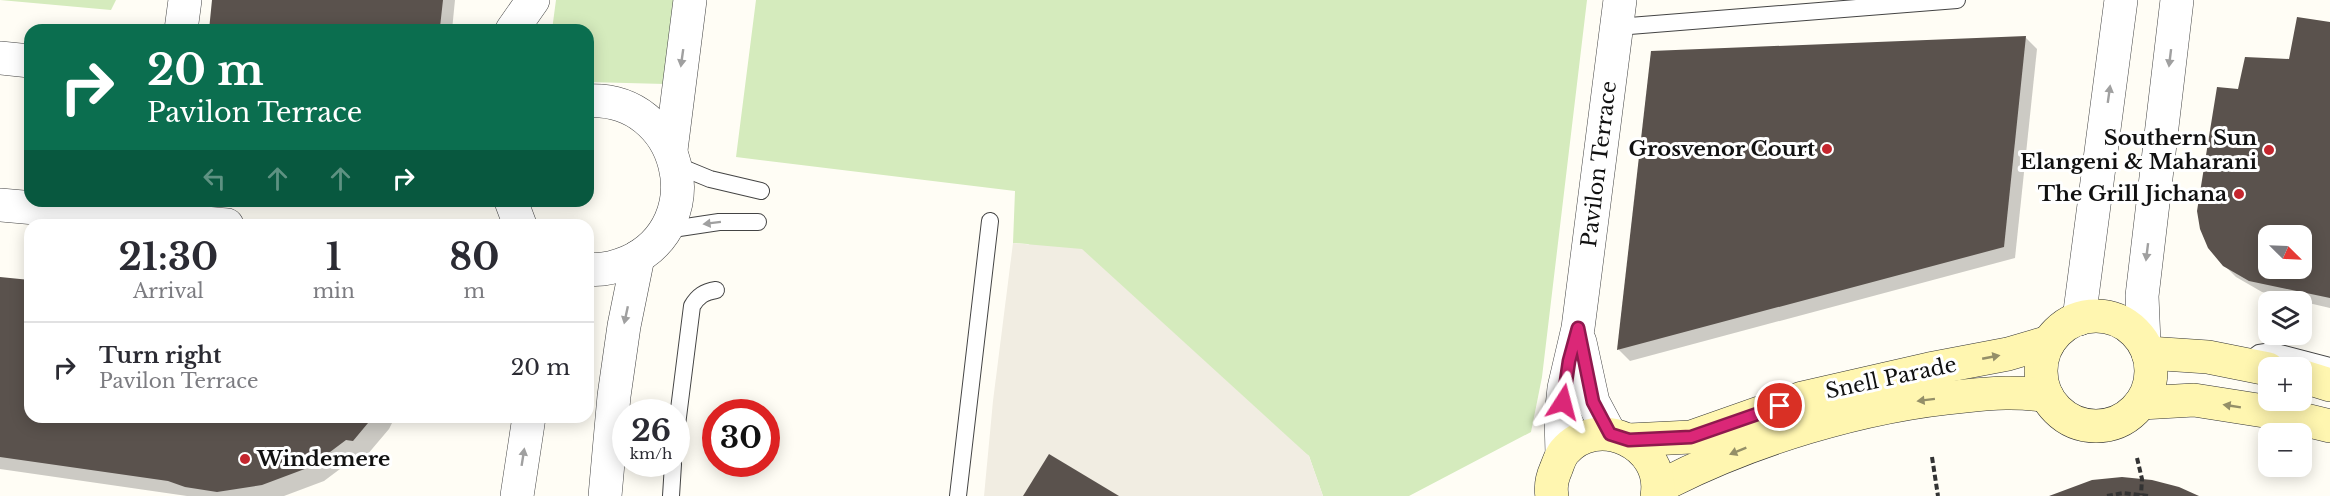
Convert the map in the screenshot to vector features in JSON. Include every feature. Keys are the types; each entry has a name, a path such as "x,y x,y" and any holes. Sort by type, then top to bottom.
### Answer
{"main road":[{"path":"2101,316 2123,322 2135,331 2146,348 2151,379 2141,403 2116,423 2100,426 2084,425 2069,419 2056,409 2047,396 2041,378 2042,359 2049,342 2065,326 2079,319 2101,316"},
{"name":"Snell Parade","path":"1525,496 1555,476 1570,446 1589,436 1691,437 1802,398 1929,369 2008,354 2049,342"},
{"path":"2146,348 2256,366"},
{"path":"2312,379 2330,385"},
{"name":"Snell Parade","path":"1619,437 1645,451 1655,468 1658,492 1689,471 1759,443 1920,400 2009,392 2047,396"},
{"path":"2141,403 2194,400 2277,413 2330,426"}],"street":[{"path":"182,24 185,0"},
{"path":"516,24 533,0"},
{"path":"538,24 539,0"},
{"path":"594,269 617,267 638,257 666,230 675,209 679,187 674,157 690,0"},
{"path":"2079,319 2121,0"},
{"path":"2146,348 2142,296 2177,0"},
{"name":"Pavilon Terrace","path":"1555,476 1564,388 1578,328 1619,14"},
{"path":"0,58 24,60"},
{"path":"594,101 623,105 643,115 659,131 674,157"},
{"path":"0,204 24,206"},
{"path":"32,207 162,219"},
{"path":"605,496 614,396 624,326 638,257"},
{"name":"Pavilon Terrace","path":"1578,328 1593,402 1619,437"},
{"path":"517,496 529,423"}],"lane":[{"path":"1619,14 1957,0"},
{"path":"674,157 710,179 761,191"},
{"path":"958,496 990,221"},
{"path":"666,230 719,222 758,222"},
{"path":"680,399 692,306 706,291 716,290"},
{"path":"2256,366 2259,353 2272,351 2330,366"},
{"path":"671,496 672,477"}],"path":[{"path":"1932,458 1938,496"},
{"path":"2137,458 2142,479 2141,495"},
{"path":"2107,496 2123,493 2148,496"}],"green space":[{"path":"0,0 116,0 111,10"},
{"path":"556,0 676,0 665,84 594,82 594,24 553,24"},
{"path":"756,0 1587,0 1542,377 1531,432 1409,496 1323,496 1309,456 1028,244 1013,243 1015,191 736,157"}],"shaded area":[{"path":"1013,243 1082,249 1309,456 1323,496 984,496 993,401"}],"building":[{"path":"212,0 443,0 440,24 210,24"},
{"name":"Southern Sun Elangeni & Maharani","path":"2297,17 2330,22 2330,298 2312,294 2312,291 2297,291 2249,281 2223,266 2208,248 2200,229 2197,211 2217,87 2238,89 2245,57 2289,59"},
{"name":"Grosvenor Court","path":"2026,36 2004,247 1617,350 1651,51"},
{"path":"0,277 24,279 24,423 368,423 353,441 346,440 310,467 262,485 217,492 185,487 168,481 0,457"},
{"path":"1049,454 1119,496 1023,496"},
{"path":"2122,477 2152,480 2179,487 2199,496 2049,496 2092,480"}],"place":[{"name":"Grosvenor Court","path":"1827,149"},
{"name":"Southern Sun Elangeni & Maharani","path":"2269,150"},
{"name":"The Grill Jichana","path":"2239,194"},
{"name":"Windemere","path":"245,459"}],"route":[{"path":"1563,402 1569,361 1578,328 1582,357 1593,402 1610,434 1629,440 1691,437 1780,406"}]}
